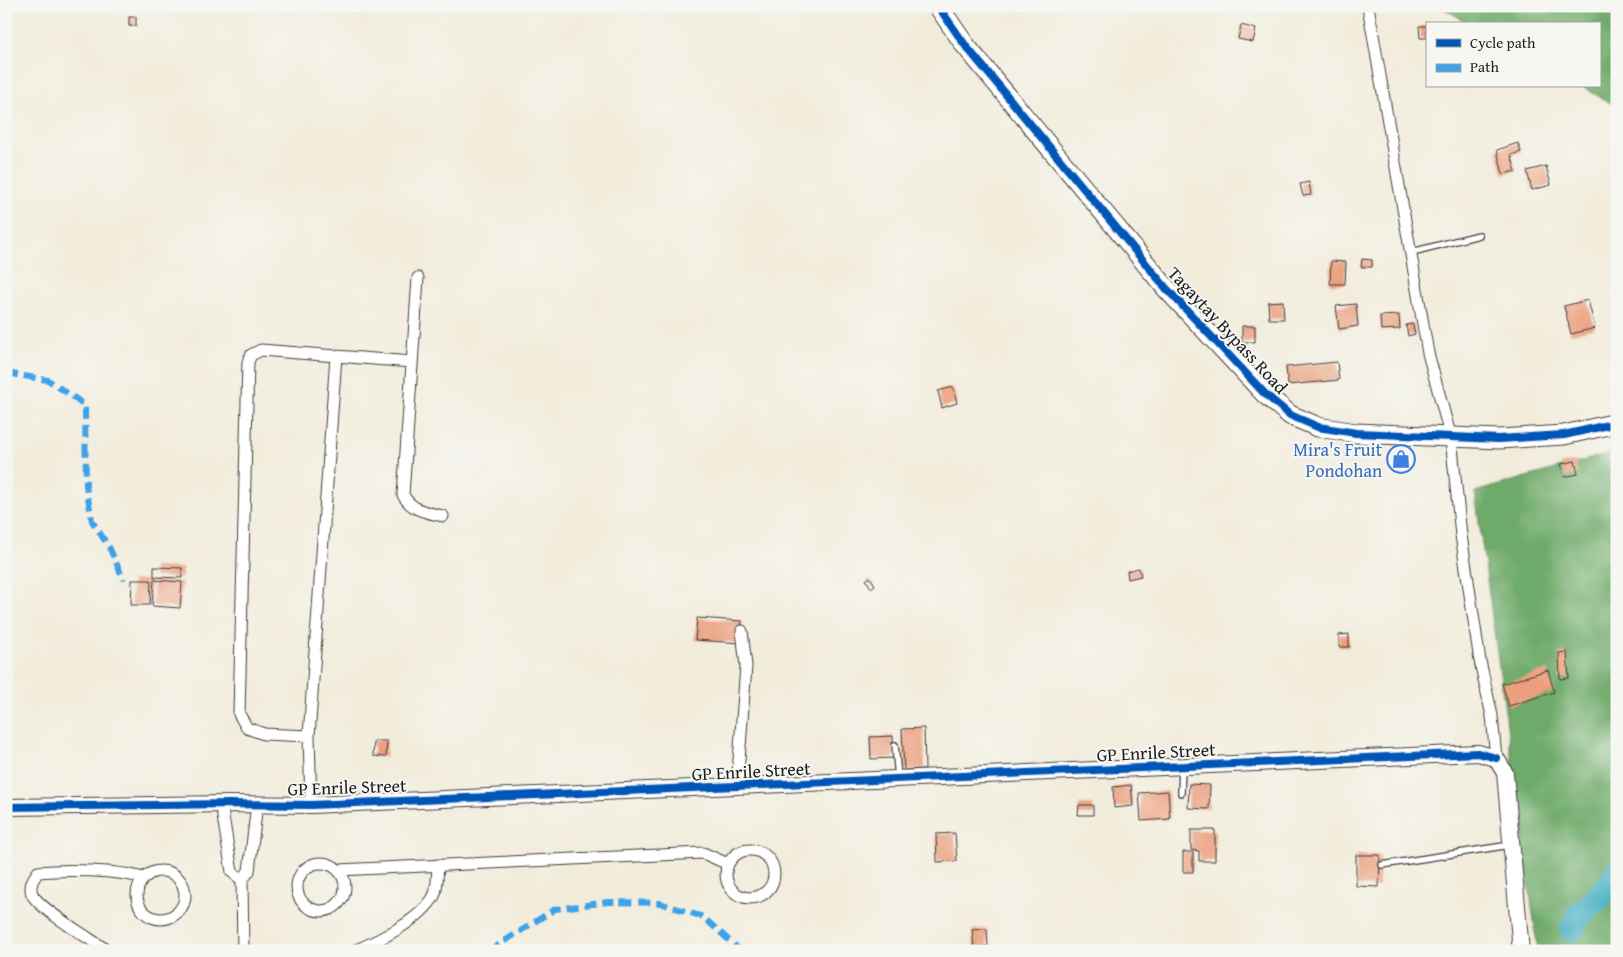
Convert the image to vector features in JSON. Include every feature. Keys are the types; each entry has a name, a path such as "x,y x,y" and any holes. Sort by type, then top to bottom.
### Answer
{"main road":[{"name":"Tagaytay Bypass Road","path":"938,6 965,45 1199,326 1273,402 1299,419 1329,429 1451,438 1534,438 1577,433 1617,424"}],"street":[{"path":"1368,6 1428,353 1451,438 1462,545 1480,661 1492,716 1496,758 1505,772 1521,951"},
{"path":"418,278 403,495 408,504 415,509 443,516"},
{"path":"309,736 264,734 247,728 239,714 248,362 251,355 261,350 412,362"},
{"path":"311,805 309,736 336,356"},
{"path":"737,787 746,666 742,631"},
{"name":"GP Enrile Street","path":"6,807 220,804 311,805 1478,753 1496,758"},
{"path":"220,804 232,872 242,880"},
{"path":"243,951 242,880 249,871 257,804"},
{"path":"749,850 759,851 767,856 773,864 775,874 773,884 767,892 758,897 748,899 739,896 731,889 727,882 728,864 740,852 749,850"},
{"path":"338,870 343,878 345,888 344,897 338,905 329,910 319,912 310,909 302,903 297,886 303,870 310,865 320,863 330,864 338,870 703,853 728,864"},
{"path":"354,951 378,941 419,913 434,895 438,866"},
{"path":"108,951 41,906 32,893 31,882 38,872 51,870 125,874 143,878 160,870 178,877 183,885 185,895 183,905 177,913 169,918 159,920 149,916 142,910 136,894 143,878"}],"lane":[{"path":"1412,252 1479,235"},
{"path":"896,745 898,780"},
{"path":"1181,793 1182,765"},
{"path":"1382,865 1512,845"}],"green space":[{"path":"1439,6 1617,6 1617,107 1584,88 1600,88 1600,22 1467,22"},
{"path":"1617,451 1617,951 1538,951 1475,492"}],"building":[{"path":"129,17 136,17 136,26 129,26"},
{"path":"1241,25 1256,29 1253,42 1238,39"},
{"path":"1419,26 1426,26 1426,38 1420,38"},
{"path":"1518,143 1521,152 1511,155 1516,171 1503,174 1497,150"},
{"path":"1546,166 1551,185 1532,190 1527,171"},
{"path":"1309,182 1311,195 1303,196 1300,184"},
{"path":"1362,259 1372,260 1372,267 1361,267"},
{"path":"1331,261 1346,262 1345,284 1330,284"},
{"path":"1588,300 1595,328 1571,334 1564,306"},
{"path":"1283,301 1284,319 1269,319 1268,302"},
{"path":"1356,304 1358,326 1339,329 1336,306"},
{"path":"1399,315 1400,329 1381,330 1380,316"},
{"path":"1413,324 1415,334 1408,336 1406,325"},
{"path":"1242,326 1255,326 1255,342 1242,342"},
{"path":"1337,362 1339,380 1288,385 1286,367"},
{"path":"953,387 957,403 942,408 938,391"},
{"path":"1575,461 1578,474 1564,477 1561,464"},
{"path":"154,567 182,568 182,578 154,577"},
{"path":"1139,568 1141,576 1128,579 1127,571"},
{"path":"870,577 875,585 871,588 866,580"},
{"path":"132,580 151,580 150,605 131,605"},
{"path":"154,580 182,582 180,608 152,606"},
{"path":"697,618 742,621 741,643 695,640"},
{"path":"1349,634 1349,647 1339,647 1339,635"},
{"path":"1567,652 1569,678 1560,679 1559,653"},
{"path":"1548,670 1554,692 1509,706 1502,684"},
{"path":"924,728 925,769 904,770 902,729"},
{"path":"893,736 894,758 871,759 870,737"},
{"path":"374,741 387,741 386,757 373,756"},
{"path":"1189,784 1210,785 1209,809 1188,808"},
{"path":"1131,785 1133,806 1114,808 1113,787"},
{"path":"1168,791 1170,819 1141,821 1139,793"},
{"path":"1079,805 1093,805 1093,815 1078,815"},
{"path":"1191,830 1215,830 1215,861 1199,861 1199,851 1191,850"},
{"path":"955,833 957,861 937,862 936,834"},
{"path":"1183,852 1193,852 1193,872 1183,872"},
{"path":"1356,855 1380,855 1379,887 1356,886"},
{"path":"987,929 988,946 974,947 972,930"}],"waterway":[{"path":"1572,929 1579,915 1603,893 1617,872"}],"marked path":[{"path":"6,373 48,380 85,405 86,486 92,521 109,547 124,580"},
{"path":"489,951 555,909 608,902 660,903 703,917 741,951"}],"cycle path":[{"path":"938,6 965,45 1166,288 1265,394 1290,415 1318,427 1356,433 1499,439 1564,435 1617,423"},
{"path":"6,807 231,804 311,805 1478,753 1496,758"}],"place":[{"name":"Mira's Fruit Pondohan","path":"1401,459"}]}
